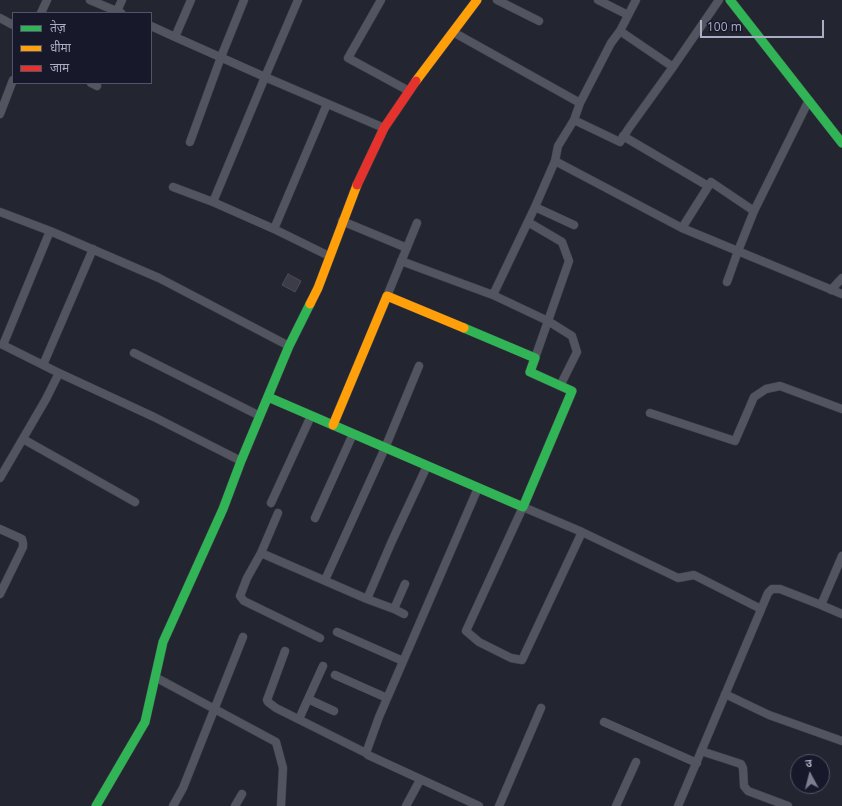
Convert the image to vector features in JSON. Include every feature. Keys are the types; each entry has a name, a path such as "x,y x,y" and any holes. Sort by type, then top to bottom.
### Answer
{"street":[{"path":"41,12 47,0"},
{"path":"90,0 119,12 122,0"},
{"path":"175,37 191,0"},
{"path":"190,142 221,57 244,0"},
{"path":"213,202 298,0"},
{"path":"381,0 348,58 410,90"},
{"path":"497,0 539,22"},
{"path":"598,0 628,15"},
{"path":"493,295 535,207 555,161 558,146 574,120 580,103 611,43 620,31 636,0"},
{"path":"574,120 620,142 647,101 673,67 719,0"},
{"path":"730,0 809,100 838,131 842,143"},
{"path":"96,806 145,722 163,642 223,509 241,461 289,346 318,288 356,186 384,128 473,2"},
{"path":"0,18 12,24"},
{"path":"152,26 326,104 384,128"},
{"path":"620,31 673,67"},
{"path":"453,32 580,103"},
{"path":"0,114 12,83"},
{"path":"727,282 754,211 809,100"},
{"path":"274,229 326,104"},
{"path":"624,136 708,186"},
{"path":"555,161 682,228 842,294"},
{"path":"682,228 711,182 754,211"},
{"path":"173,187 213,202 274,229 329,256"},
{"path":"535,207 574,225"},
{"path":"0,212 50,231 159,278 289,346"},
{"path":"342,221 407,248"},
{"path":"528,222 562,242 568,261 530,372 572,391 523,507 466,631 479,642 511,658 522,660 582,532"},
{"path":"333,425 417,223"},
{"path":"50,231 3,344 59,373 154,417 241,461"},
{"path":"43,365 93,249"},
{"path":"401,261 493,295 548,321 572,336 577,352 560,386"},
{"path":"831,290 842,278"},
{"path":"387,296 535,358"},
{"path":"134,353 260,416"},
{"path":"324,580 386,448 419,366"},
{"path":"0,478 46,399 59,373"},
{"path":"650,413 735,441 754,397 766,389 780,386 842,409"},
{"path":"268,397 582,532 678,578 694,575 761,609"},
{"path":"271,503 311,416"},
{"path":"315,518 353,434"},
{"path":"23,439 135,502"},
{"path":"367,599 427,466"},
{"path":"366,753 403,661 478,488"},
{"path":"278,512 261,553 247,578 240,596 244,601 320,638"},
{"path":"0,529 22,539 23,543 0,594"},
{"path":"261,553 404,614"},
{"path":"821,605 842,556"},
{"path":"394,609 405,584"},
{"path":"678,806 761,609 772,589 780,589 842,614"},
{"path":"337,632 403,661"},
{"path":"173,806 183,788 243,636"},
{"path":"285,651 267,700 268,702 276,708 366,753 368,756 465,803 479,806"},
{"path":"299,719 323,666"},
{"path":"335,675 388,698"},
{"path":"155,677 276,742 283,768 281,806"},
{"path":"725,694 769,715 842,741"},
{"path":"308,699 334,711"},
{"path":"499,806 541,708"},
{"path":"604,722 696,763"},
{"path":"701,751 741,764 743,768 744,786 748,791 788,806"},
{"path":"616,806 636,762"},
{"path":"406,806 420,780"},
{"path":"235,806 242,794"}],"building":[{"path":"288,274 301,281 295,292 282,285"}],"traffic: fast":[{"path":"730,0 842,143"},
{"path":"96,806 145,722 163,642 223,509 241,461 289,346 310,304"},
{"path":"268,397 523,507 572,391 530,372 535,358 464,328"}],"traffic: slow":[{"path":"416,81 477,0"},
{"path":"310,304 318,288 357,185"},
{"path":"333,425 387,296 464,328"}],"traffic: jam":[{"path":"357,185 384,128 416,81"}]}
